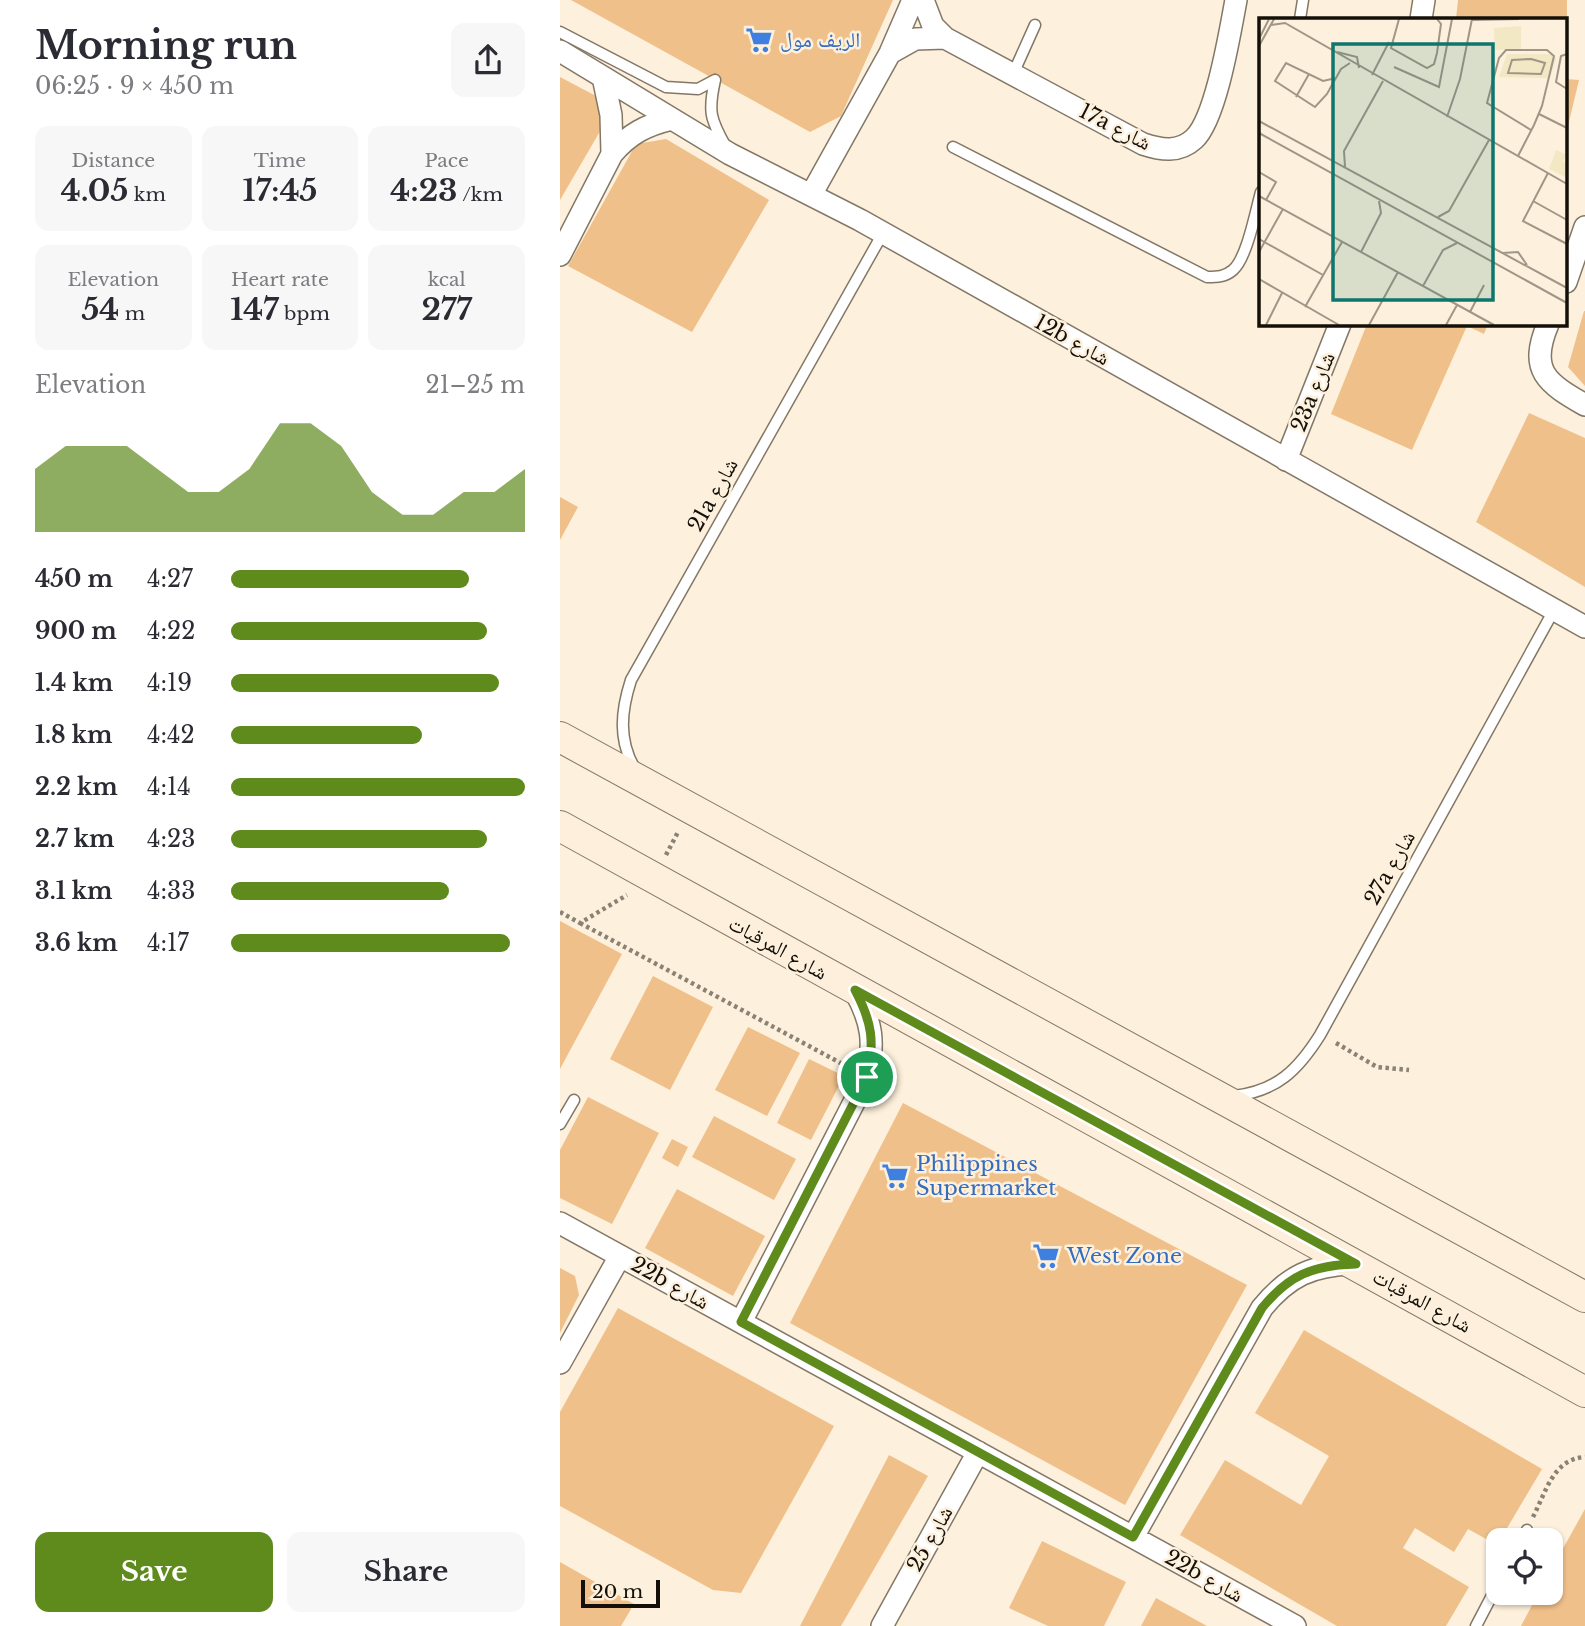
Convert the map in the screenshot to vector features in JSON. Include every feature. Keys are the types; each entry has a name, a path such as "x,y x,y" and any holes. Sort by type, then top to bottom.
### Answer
{"street":[{"path":"811,195 890,53 913,0"},
{"name":"17a شارع","path":"923,0 933,26 945,38 1143,144 1160,150 1177,148 1193,141 1204,128 1224,57 1236,0"},
{"path":"1421,18 1424,0"},
{"path":"890,53 915,39 945,38"},
{"name":"12b شارع","path":"560,51 730,155 883,233 1585,627"},
{"path":"603,77 611,115 612,154"},
{"path":"560,255 612,154 638,130 671,119"},
{"path":"560,231 582,215"},
{"path":"1567,279 1585,227"},
{"name":"23a شارع","path":"1286,460 1339,326"},
{"path":"1547,326 1540,345 1539,358 1543,371 1550,382 1585,405"},
{"path":"560,737 1585,1297"},
{"name":"شارع المرقبات","path":"560,826 1585,1392"},
{"path":"741,1322 867,1077 872,1055 871,1032 866,1010 855,990"},
{"name":"22b شارع","path":"560,1223 1295,1626"},
{"path":"560,1363 620,1256"},
{"path":"1133,1537 1269,1300 1293,1278 1313,1269 1334,1264 1356,1264"},
{"name":"شارع 25","path":"882,1626 978,1452"}],"lane":[{"path":"1300,18 1303,0"},
{"path":"1013,74 1035,25"},
{"path":"560,32 666,87 698,89 715,80 710,104 713,122 730,155"},
{"path":"953,147 1207,277 1222,277 1235,269 1242,256 1259,198"},
{"name":"21a شارع","path":"644,784 630,760 622,734 623,706 631,680 883,233"},
{"name":"27a شارع","path":"1221,1098 1252,1094 1280,1081 1304,1061 1554,610"},
{"path":"560,1124 573,1100"},
{"path":"1476,1626 1487,1605"}],"path":[{"path":"580,923 867,1077"},
{"path":"1320,1035 1377,1067 1409,1070"},
{"path":"1528,1528 1559,1468 1568,1460 1585,1457"}],"building":[{"name":"الريف مول","path":"571,0 893,0 841,116 810,132"},
{"path":"1458,0 1567,0 1567,18 1456,18"},
{"path":"560,77 596,96 606,121 560,200"},
{"path":"1567,79 1579,80 1567,130"},
{"path":"666,139 769,200 692,332 568,266 636,144"},
{"path":"1585,311 1585,386 1568,367"},
{"path":"1366,326 1467,326 1412,450 1331,414"},
{"path":"1467,326 1487,326 1484,334"},
{"path":"1529,413 1585,438 1585,587 1476,522"},
{"path":"560,497 578,507 560,540"},
{"path":"560,921 622,954 560,1069"},
{"path":"653,976 713,1007 670,1090 610,1059"},
{"path":"748,1027 800,1053 767,1116 715,1090"},
{"path":"809,1059 844,1076 811,1140 777,1123"},
{"path":"588,1097 659,1133 612,1224 560,1198 560,1150"},
{"path":"903,1103 1247,1285 1125,1505 790,1323"},
{"path":"714,1116 796,1159 774,1200 692,1157"},
{"path":"672,1139 688,1147 678,1167 662,1158"},
{"path":"677,1189 765,1236 733,1296 645,1248"},
{"path":"560,1268 575,1276 579,1295 560,1333"},
{"path":"618,1308 834,1426 741,1593 713,1590 560,1506 560,1412"},
{"path":"1304,1330 1542,1469 1507,1528 1486,1528 1486,1539 1468,1529 1454,1552 1415,1528 1403,1548 1469,1587 1446,1626 1337,1626 1180,1535 1225,1460 1301,1505 1329,1456 1255,1413"},
{"path":"889,1455 928,1476 841,1626 800,1626"},
{"path":"1585,1509 1585,1626 1521,1626 1532,1605 1563,1605 1563,1549"},
{"path":"1042,1541 1126,1582 1104,1626 1048,1626 1009,1608"},
{"path":"560,1562 634,1604 621,1626 560,1626"},
{"path":"1156,1598 1207,1626 1141,1626"}],"place":[{"name":"الريف مول","path":"759,40"},
{"name":"Philippines Supermarket","path":"895,1176"},
{"name":"West Zone","path":"1046,1256"}],"route":[{"path":"855,990 1356,1264 1334,1264 1293,1278 1276,1291 1262,1308 1133,1537 741,1322 867,1077 872,1055 871,1032 866,1010 855,990"}]}
